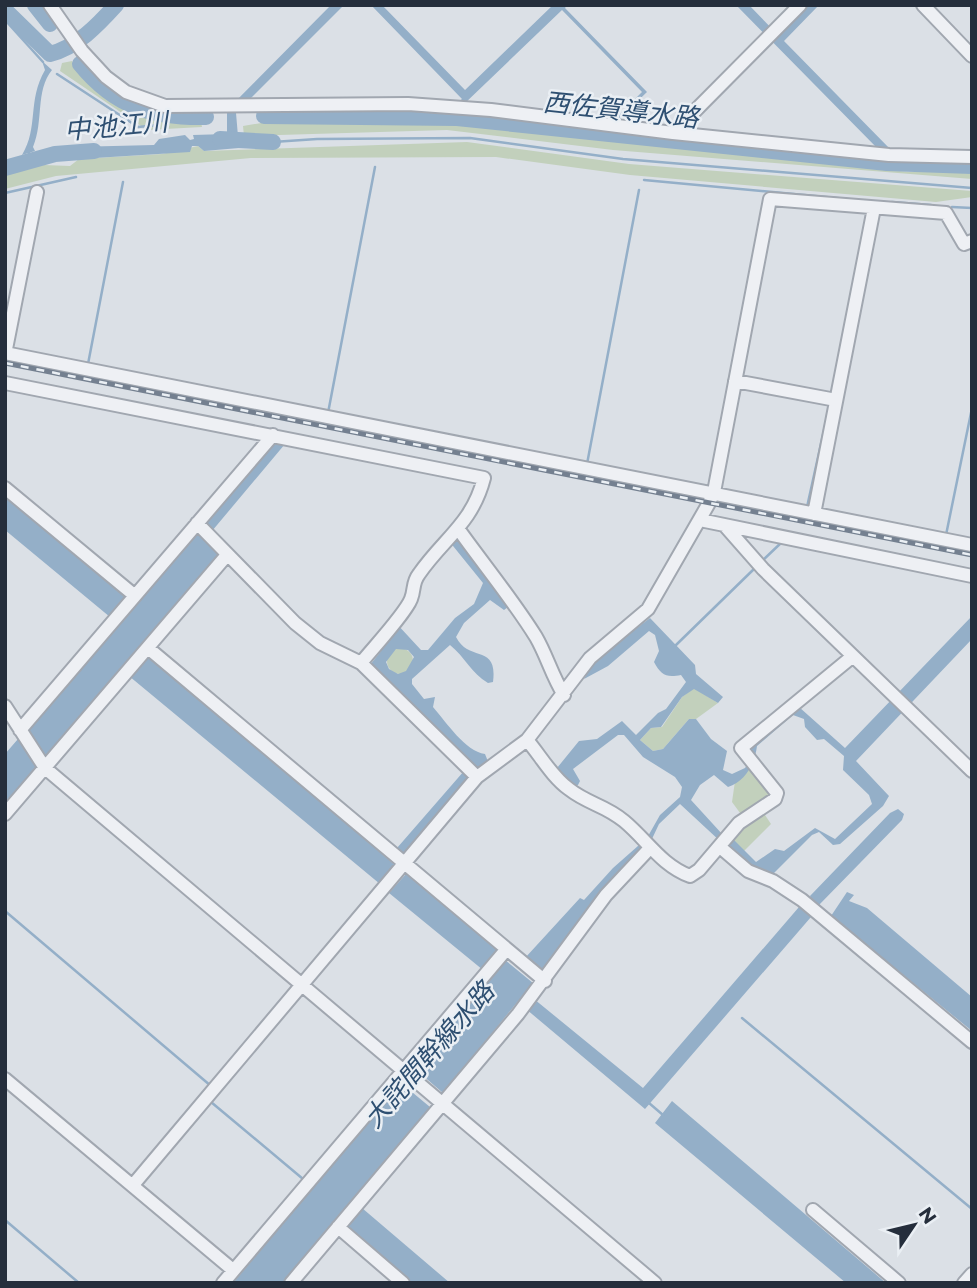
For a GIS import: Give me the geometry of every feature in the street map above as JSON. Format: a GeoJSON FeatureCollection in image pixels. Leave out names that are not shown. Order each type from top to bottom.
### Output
{"type":"FeatureCollection","features":[{"type":"Feature","properties":{"kind":"street"},"geometry":{"type":"LineString","coordinates":[[50,5],[82,51],[113,83],[146,101],[165,106],[408,104],[491,110],[673,133],[889,155],[972,156]]}},
{"type":"Feature","properties":{"kind":"street"},"geometry":{"type":"LineString","coordinates":[[673,133],[800,5]]}},
{"type":"Feature","properties":{"kind":"street"},"geometry":{"type":"LineString","coordinates":[[923,5],[972,56]]}},
{"type":"Feature","properties":{"kind":"street"},"geometry":{"type":"LineString","coordinates":[[37,192],[5,354],[972,545]]}},
{"type":"Feature","properties":{"kind":"street"},"geometry":{"type":"LineString","coordinates":[[133,1185],[477,776],[527,740],[590,658],[648,609],[714,492],[770,199],[946,213],[964,244],[972,241]]}},
{"type":"Feature","properties":{"kind":"street"},"geometry":{"type":"LineString","coordinates":[[814,514],[874,208]]}},
{"type":"Feature","properties":{"kind":"street"},"geometry":{"type":"LineString","coordinates":[[735,381],[836,400]]}},
{"type":"Feature","properties":{"kind":"street"},"geometry":{"type":"LineString","coordinates":[[5,383],[484,478],[478,499],[453,535],[412,583],[411,599],[361,663]]}},
{"type":"Feature","properties":{"kind":"street"},"geometry":{"type":"LineString","coordinates":[[20,730],[134,595],[202,529],[273,435]]}},
{"type":"Feature","properties":{"kind":"street"},"geometry":{"type":"LineString","coordinates":[[5,488],[134,595]]}},
{"type":"Feature","properties":{"kind":"street"},"geometry":{"type":"LineString","coordinates":[[699,520],[972,576]]}},
{"type":"Feature","properties":{"kind":"street"},"geometry":{"type":"LineString","coordinates":[[726,527],[762,569],[972,771]]}},
{"type":"Feature","properties":{"kind":"street"},"geometry":{"type":"LineString","coordinates":[[202,529],[320,643],[361,663],[477,776]]}},
{"type":"Feature","properties":{"kind":"street"},"geometry":{"type":"LineString","coordinates":[[453,535],[535,635],[547,658],[552,676],[564,695]]}},
{"type":"Feature","properties":{"kind":"street"},"geometry":{"type":"LineString","coordinates":[[5,814],[227,555]]}},
{"type":"Feature","properties":{"kind":"street"},"geometry":{"type":"LineString","coordinates":[[148,648],[545,981]]}},
{"type":"Feature","properties":{"kind":"street"},"geometry":{"type":"LineString","coordinates":[[527,740],[566,788],[588,801],[606,806],[677,871],[690,876],[720,847],[739,823],[775,799],[777,793],[741,748],[853,656]]}},
{"type":"Feature","properties":{"kind":"street"},"geometry":{"type":"LineString","coordinates":[[5,706],[45,768],[400,1071],[654,1283]]}},
{"type":"Feature","properties":{"kind":"street"},"geometry":{"type":"LineString","coordinates":[[720,847],[748,871],[773,881],[811,907],[972,1042]]}},
{"type":"Feature","properties":{"kind":"street"},"geometry":{"type":"LineString","coordinates":[[291,1283],[545,981],[606,895],[650,848]]}},
{"type":"Feature","properties":{"kind":"street"},"geometry":{"type":"LineString","coordinates":[[223,1283],[400,1071],[407,1067],[506,950]]}},
{"type":"Feature","properties":{"kind":"street"},"geometry":{"type":"LineString","coordinates":[[5,1079],[233,1270]]}},
{"type":"Feature","properties":{"kind":"street"},"geometry":{"type":"LineString","coordinates":[[813,1210],[899,1283]]}},
{"type":"Feature","properties":{"kind":"street"},"geometry":{"type":"LineString","coordinates":[[345,1219],[404,1283]]}},
{"type":"Feature","properties":{"kind":"street"},"geometry":{"type":"LineString","coordinates":[[964,1283],[972,1274]]}},
{"type":"Feature","properties":{"kind":"green space"},"geometry":{"type":"Polygon","coordinates":[[[72,61],[98,92],[112,102],[144,116],[201,122],[202,127],[147,130],[60,71],[62,63],[72,61]]]}},
{"type":"Feature","properties":{"kind":"green space"},"geometry":{"type":"Polygon","coordinates":[[[273,121],[436,121],[909,172],[972,172],[972,179],[613,150],[447,130],[244,136],[243,126],[273,121]]]}},
{"type":"Feature","properties":{"kind":"green space"},"geometry":{"type":"Polygon","coordinates":[[[467,142],[629,164],[972,191],[972,197],[936,202],[630,175],[496,157],[251,158],[56,176],[5,189],[5,173],[44,165],[70,166],[79,159],[162,154],[198,146],[204,151],[467,142]]]}},
{"type":"Feature","properties":{"kind":"green space"},"geometry":{"type":"Polygon","coordinates":[[[400,648],[409,652],[413,661],[409,670],[400,674],[391,670],[387,661],[391,652],[400,648]]]}},
{"type":"Feature","properties":{"kind":"green space"},"geometry":{"type":"Polygon","coordinates":[[[694,688],[718,703],[696,719],[689,719],[663,749],[653,751],[640,740],[651,728],[662,727],[682,697],[694,688]]]}},
{"type":"Feature","properties":{"kind":"green space"},"geometry":{"type":"Polygon","coordinates":[[[756,760],[783,795],[763,812],[771,824],[740,855],[721,836],[743,817],[732,802],[735,781],[756,760]]]}},
{"type":"Feature","properties":{"kind":"water"},"geometry":{"type":"Polygon","coordinates":[[[331,5],[344,5],[236,113],[239,148],[204,151],[198,146],[192,146],[190,152],[79,159],[78,154],[73,154],[73,147],[154,145],[159,139],[185,135],[190,140],[194,139],[193,135],[227,134],[227,110],[331,5]]]}},
{"type":"Feature","properties":{"kind":"water"},"geometry":{"type":"Polygon","coordinates":[[[371,5],[382,5],[465,90],[553,5],[567,5],[565,8],[647,92],[616,122],[613,121],[642,92],[562,10],[463,105],[456,104],[462,99],[371,5]]]}},
{"type":"Feature","properties":{"kind":"water"},"geometry":{"type":"Polygon","coordinates":[[[736,5],[749,5],[778,35],[808,5],[819,5],[784,41],[892,151],[878,149],[736,5]]]}},
{"type":"Feature","properties":{"kind":"water"},"geometry":{"type":"Polygon","coordinates":[[[42,61],[52,70],[43,87],[33,147],[35,151],[22,155],[30,134],[36,92],[45,70],[42,61]]]}},
{"type":"Feature","properties":{"kind":"water"},"geometry":{"type":"Polygon","coordinates":[[[277,441],[285,444],[212,531],[205,522],[277,441]]]}},
{"type":"Feature","properties":{"kind":"water"},"geometry":{"type":"Polygon","coordinates":[[[5,496],[126,598],[110,617],[5,530],[5,496]]]}},
{"type":"Feature","properties":{"kind":"water"},"geometry":{"type":"Polygon","coordinates":[[[197,532],[221,556],[44,759],[26,730],[197,532]]]}},
{"type":"Feature","properties":{"kind":"water"},"geometry":{"type":"Polygon","coordinates":[[[454,538],[461,539],[508,607],[504,610],[490,600],[464,623],[456,637],[468,650],[487,657],[493,670],[493,682],[488,683],[482,679],[450,645],[412,679],[412,684],[424,699],[435,697],[433,707],[463,742],[485,754],[489,764],[480,769],[474,768],[370,665],[381,651],[380,642],[396,623],[421,650],[428,650],[455,618],[474,604],[483,583],[449,541],[454,538]],[[396,649],[386,662],[389,669],[398,674],[406,671],[414,657],[408,650],[396,649]]]}},
{"type":"Feature","properties":{"kind":"water"},"geometry":{"type":"Polygon","coordinates":[[[972,616],[972,639],[856,761],[889,796],[883,806],[840,844],[833,845],[819,832],[812,835],[770,877],[748,867],[680,804],[659,824],[651,841],[593,904],[542,973],[525,958],[580,898],[584,900],[613,868],[647,838],[660,815],[680,797],[682,787],[675,777],[643,757],[624,735],[618,735],[573,769],[580,781],[578,785],[572,787],[557,768],[579,741],[597,739],[622,721],[636,735],[658,713],[666,709],[686,682],[681,675],[668,676],[659,670],[654,662],[659,651],[655,635],[649,631],[608,666],[584,679],[595,660],[650,618],[695,665],[696,674],[723,697],[718,703],[694,689],[682,697],[661,727],[651,728],[640,740],[653,751],[663,749],[689,719],[696,719],[711,739],[727,751],[723,770],[732,774],[745,768],[752,758],[749,746],[799,707],[845,748],[972,616]],[[793,715],[757,746],[752,765],[740,780],[728,787],[714,775],[700,785],[691,800],[723,835],[732,838],[756,862],[775,849],[784,851],[815,828],[835,839],[872,804],[869,795],[843,770],[844,756],[824,739],[817,740],[805,727],[804,719],[793,715]]]}},
{"type":"Feature","properties":{"kind":"water"},"geometry":{"type":"Polygon","coordinates":[[[149,654],[396,866],[380,884],[129,676],[149,654]]]}},
{"type":"Feature","properties":{"kind":"water"},"geometry":{"type":"Polygon","coordinates":[[[18,739],[37,767],[5,803],[5,754],[18,739]]]}},
{"type":"Feature","properties":{"kind":"water"},"geometry":{"type":"Polygon","coordinates":[[[464,771],[471,779],[406,856],[397,848],[464,771]]]}},
{"type":"Feature","properties":{"kind":"water"},"geometry":{"type":"Polygon","coordinates":[[[898,809],[904,814],[902,820],[819,905],[812,902],[810,896],[890,813],[898,809]]]}},
{"type":"Feature","properties":{"kind":"water"},"geometry":{"type":"Polygon","coordinates":[[[406,874],[499,951],[483,970],[389,893],[406,874]]]}},
{"type":"Feature","properties":{"kind":"water"},"geometry":{"type":"Polygon","coordinates":[[[847,892],[854,895],[849,901],[867,908],[972,997],[972,1031],[831,916],[847,892]]]}},
{"type":"Feature","properties":{"kind":"water"},"geometry":{"type":"Polygon","coordinates":[[[799,907],[811,917],[645,1109],[526,1009],[534,999],[643,1088],[799,907]]]}},
{"type":"Feature","properties":{"kind":"water","name":"大詫間幹線水路"},"geometry":{"type":"Polygon","coordinates":[[[505,960],[533,983],[443,1093],[414,1068],[505,960]]]}},
{"type":"Feature","properties":{"kind":"water"},"geometry":{"type":"Polygon","coordinates":[[[401,1083],[430,1107],[283,1283],[233,1283],[401,1083]]]}},
{"type":"Feature","properties":{"kind":"water"},"geometry":{"type":"Polygon","coordinates":[[[672,1101],[886,1283],[846,1283],[655,1123],[672,1101]]]}},
{"type":"Feature","properties":{"kind":"water"},"geometry":{"type":"Polygon","coordinates":[[[362,1208],[450,1283],[412,1283],[346,1226],[362,1208]]]}},
{"type":"Feature","properties":{"kind":"waterway","name":"西佐賀導水路"},"geometry":{"type":"LineString","coordinates":[[35,5],[50,24]]}},
{"type":"Feature","properties":{"kind":"waterway"},"geometry":{"type":"LineString","coordinates":[[5,10],[50,54],[78,41],[116,5]]}},
{"type":"Feature","properties":{"kind":"waterway"},"geometry":{"type":"LineString","coordinates":[[5,20],[43,62]]}},
{"type":"Feature","properties":{"kind":"waterway","name":"西佐賀導水路"},"geometry":{"type":"LineString","coordinates":[[80,64],[107,91],[136,107],[168,115],[206,117]]}},
{"type":"Feature","properties":{"kind":"waterway"},"geometry":{"type":"LineString","coordinates":[[57,74],[138,127],[158,125]]}},
{"type":"Feature","properties":{"kind":"waterway","name":"西佐賀導水路"},"geometry":{"type":"LineString","coordinates":[[264,116],[457,118],[887,163],[972,166]]}},
{"type":"Feature","properties":{"kind":"waterway"},"geometry":{"type":"LineString","coordinates":[[273,142],[317,139],[470,138],[623,159],[972,188]]}},
{"type":"Feature","properties":{"kind":"waterway","name":"中池江川"},"geometry":{"type":"LineString","coordinates":[[220,139],[273,142]]}},
{"type":"Feature","properties":{"kind":"waterway","name":"中池江川"},"geometry":{"type":"LineString","coordinates":[[29,151],[29,159]]}},
{"type":"Feature","properties":{"kind":"waterway","name":"中池江川"},"geometry":{"type":"LineString","coordinates":[[5,168],[55,154],[94,151]]}},
{"type":"Feature","properties":{"kind":"waterway"},"geometry":{"type":"LineString","coordinates":[[328,413],[375,167]]}},
{"type":"Feature","properties":{"kind":"waterway"},"geometry":{"type":"LineString","coordinates":[[5,193],[76,177]]}},
{"type":"Feature","properties":{"kind":"waterway"},"geometry":{"type":"LineString","coordinates":[[644,180],[879,202]]}},
{"type":"Feature","properties":{"kind":"waterway"},"geometry":{"type":"LineString","coordinates":[[88,364],[123,182]]}},
{"type":"Feature","properties":{"kind":"waterway"},"geometry":{"type":"LineString","coordinates":[[587,464],[639,190]]}},
{"type":"Feature","properties":{"kind":"waterway"},"geometry":{"type":"LineString","coordinates":[[892,202],[931,205]]}},
{"type":"Feature","properties":{"kind":"waterway"},"geometry":{"type":"LineString","coordinates":[[952,207],[972,208]]}},
{"type":"Feature","properties":{"kind":"waterway"},"geometry":{"type":"LineString","coordinates":[[946,535],[972,408]]}},
{"type":"Feature","properties":{"kind":"waterway"},"geometry":{"type":"LineString","coordinates":[[807,507],[828,412]]}},
{"type":"Feature","properties":{"kind":"waterway"},"geometry":{"type":"LineString","coordinates":[[762,561],[782,542]]}},
{"type":"Feature","properties":{"kind":"waterway"},"geometry":{"type":"LineString","coordinates":[[676,645],[755,568]]}},
{"type":"Feature","properties":{"kind":"waterway"},"geometry":{"type":"LineString","coordinates":[[5,911],[211,1086]]}},
{"type":"Feature","properties":{"kind":"waterway"},"geometry":{"type":"LineString","coordinates":[[742,1018],[972,1209]]}},
{"type":"Feature","properties":{"kind":"waterway"},"geometry":{"type":"LineString","coordinates":[[211,1102],[303,1179]]}},
{"type":"Feature","properties":{"kind":"waterway"},"geometry":{"type":"LineString","coordinates":[[649,1103],[663,1115]]}},
{"type":"Feature","properties":{"kind":"waterway"},"geometry":{"type":"LineString","coordinates":[[5,1220],[79,1283]]}},
{"type":"Feature","properties":{"kind":"railway"},"geometry":{"type":"LineString","coordinates":[[5,363],[972,555]]}}]}
